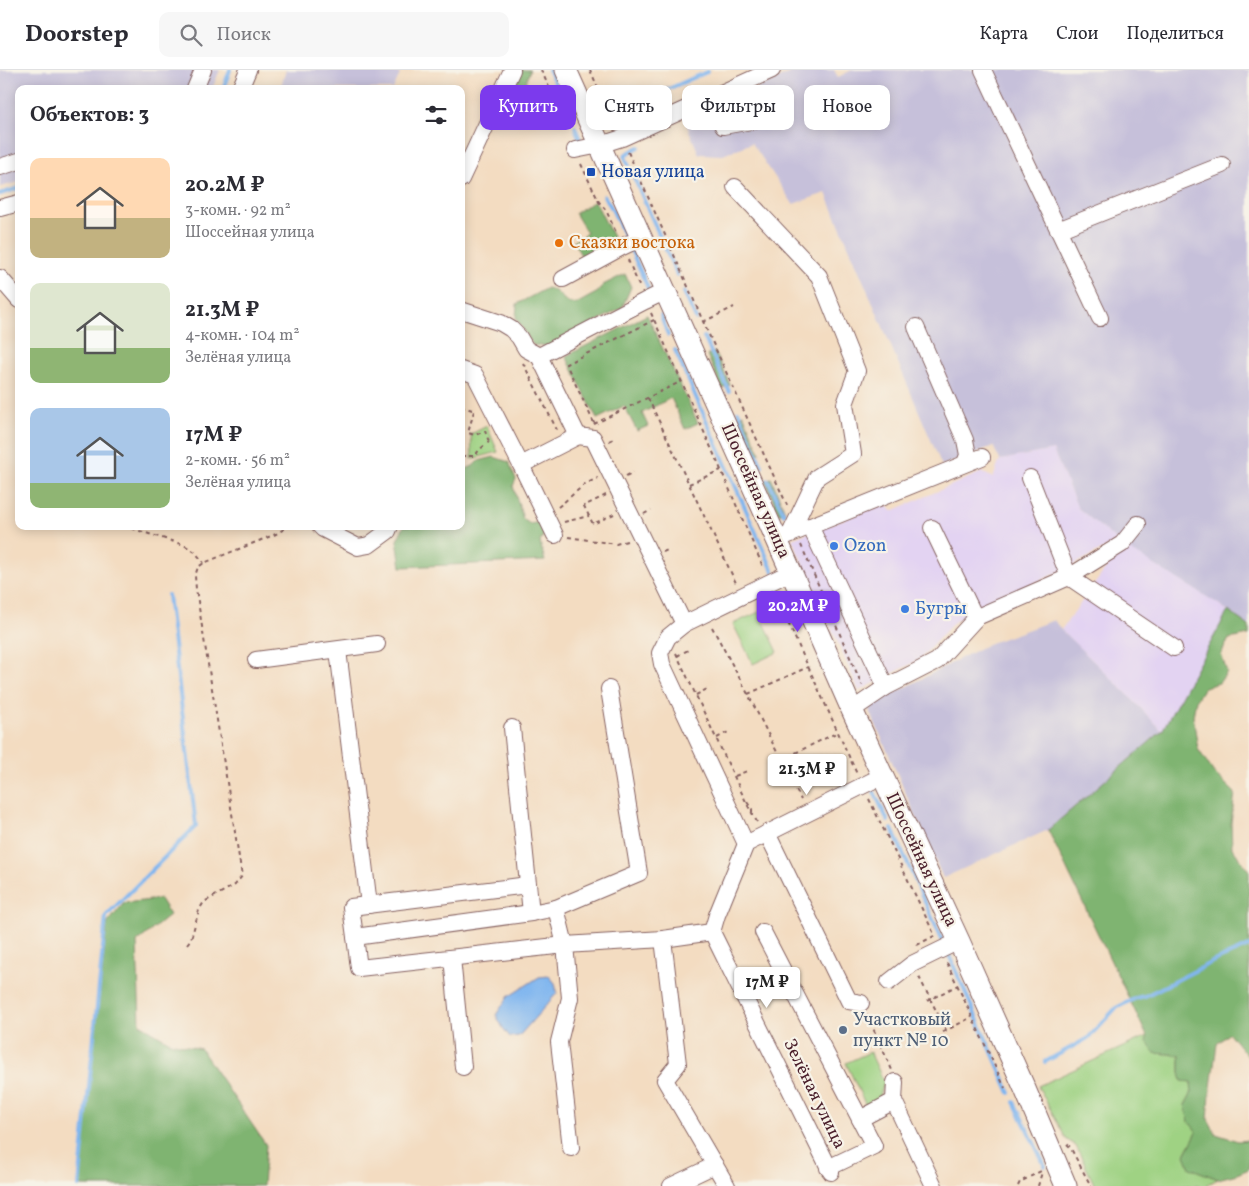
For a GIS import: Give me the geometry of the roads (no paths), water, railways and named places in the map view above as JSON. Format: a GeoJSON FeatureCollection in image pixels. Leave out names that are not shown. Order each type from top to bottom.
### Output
{"type":"FeatureCollection","features":[{"type":"Feature","properties":{"kind":"main road","name":"Шоссейная улица"},"geometry":{"type":"LineString","coordinates":[[566,70],[713,398],[794,531],[791,572],[860,704],[882,776],[950,946],[1025,1089],[1061,1184]]}},
{"type":"Feature","properties":{"kind":"street"},"geometry":{"type":"LineString","coordinates":[[197,85],[203,70]]}},
{"type":"Feature","properties":{"kind":"street"},"geometry":{"type":"LineString","coordinates":[[242,85],[248,70]]}},
{"type":"Feature","properties":{"kind":"street"},"geometry":{"type":"LineString","coordinates":[[465,170],[512,70]]}},
{"type":"Feature","properties":{"kind":"street"},"geometry":{"type":"LineString","coordinates":[[739,85],[772,70]]}},
{"type":"Feature","properties":{"kind":"street"},"geometry":{"type":"LineString","coordinates":[[983,70],[1100,318]]}},
{"type":"Feature","properties":{"kind":"street"},"geometry":{"type":"LineString","coordinates":[[575,150],[622,138],[682,111]]}},
{"type":"Feature","properties":{"kind":"street"},"geometry":{"type":"LineString","coordinates":[[0,167],[15,162]]}},
{"type":"Feature","properties":{"kind":"street"},"geometry":{"type":"LineString","coordinates":[[1058,230],[1222,165]]}},
{"type":"Feature","properties":{"kind":"street"},"geometry":{"type":"LineString","coordinates":[[735,187],[819,276],[857,371],[845,404],[853,454],[817,477],[794,531]]}},
{"type":"Feature","properties":{"kind":"street"},"geometry":{"type":"LineString","coordinates":[[0,208],[15,204]]}},
{"type":"Feature","properties":{"kind":"street"},"geometry":{"type":"LineString","coordinates":[[563,279],[642,238]]}},
{"type":"Feature","properties":{"kind":"street"},"geometry":{"type":"LineString","coordinates":[[0,278],[15,295]]}},
{"type":"Feature","properties":{"kind":"street"},"geometry":{"type":"LineString","coordinates":[[539,356],[666,291]]}},
{"type":"Feature","properties":{"kind":"street"},"geometry":{"type":"LineString","coordinates":[[465,311],[501,323],[511,329],[519,337],[526,349],[539,356],[578,436]]}},
{"type":"Feature","properties":{"kind":"street"},"geometry":{"type":"LineString","coordinates":[[916,327],[965,440],[968,455],[965,464]]}},
{"type":"Feature","properties":{"kind":"street"},"geometry":{"type":"LineString","coordinates":[[465,371],[475,375],[550,525]]}},
{"type":"Feature","properties":{"kind":"street"},"geometry":{"type":"LineString","coordinates":[[521,466],[578,436],[593,438],[684,624]]}},
{"type":"Feature","properties":{"kind":"street"},"geometry":{"type":"LineString","coordinates":[[794,531],[982,457]]}},
{"type":"Feature","properties":{"kind":"street"},"geometry":{"type":"LineString","coordinates":[[1030,478],[1069,577],[1174,648]]}},
{"type":"Feature","properties":{"kind":"street"},"geometry":{"type":"LineString","coordinates":[[860,704],[886,687],[937,661],[978,617],[1069,577],[1122,544],[1138,524]]}},
{"type":"Feature","properties":{"kind":"street"},"geometry":{"type":"LineString","coordinates":[[932,528],[972,611],[978,617]]}},
{"type":"Feature","properties":{"kind":"street"},"geometry":{"type":"LineString","coordinates":[[325,530],[358,547],[370,545],[388,530]]}},
{"type":"Feature","properties":{"kind":"street"},"geometry":{"type":"LineString","coordinates":[[794,531],[886,687]]}},
{"type":"Feature","properties":{"kind":"street"},"geometry":{"type":"LineString","coordinates":[[746,844],[662,664],[660,653],[668,638],[684,624],[791,572]]}},
{"type":"Feature","properties":{"kind":"street"},"geometry":{"type":"LineString","coordinates":[[256,660],[377,644]]}},
{"type":"Feature","properties":{"kind":"street"},"geometry":{"type":"LineString","coordinates":[[338,650],[369,905]]}},
{"type":"Feature","properties":{"kind":"street"},"geometry":{"type":"LineString","coordinates":[[355,937],[556,908],[639,873],[609,689]]}},
{"type":"Feature","properties":{"kind":"street"},"geometry":{"type":"LineString","coordinates":[[512,728],[531,913]]}},
{"type":"Feature","properties":{"kind":"street"},"geometry":{"type":"LineString","coordinates":[[528,886],[351,907],[360,968],[565,945],[663,939],[712,932],[746,844],[882,776]]}},
{"type":"Feature","properties":{"kind":"street"},"geometry":{"type":"LineString","coordinates":[[765,834],[849,1001],[861,1003]]}},
{"type":"Feature","properties":{"kind":"street"},"geometry":{"type":"LineString","coordinates":[[556,908],[565,945],[570,998],[560,1042],[571,1148]]}},
{"type":"Feature","properties":{"kind":"street","name":"Зелёная улица"},"geometry":{"type":"LineString","coordinates":[[712,932],[829,1170],[874,1146],[860,1119]]}},
{"type":"Feature","properties":{"kind":"street"},"geometry":{"type":"LineString","coordinates":[[763,932],[860,1119],[894,1102]]}},
{"type":"Feature","properties":{"kind":"street"},"geometry":{"type":"LineString","coordinates":[[663,939],[678,1064],[665,1080],[727,1186]]}},
{"type":"Feature","properties":{"kind":"street"},"geometry":{"type":"LineString","coordinates":[[889,982],[912,964],[950,946]]}},
{"type":"Feature","properties":{"kind":"street"},"geometry":{"type":"LineString","coordinates":[[452,958],[463,1068]]}},
{"type":"Feature","properties":{"kind":"street"},"geometry":{"type":"LineString","coordinates":[[895,1082],[894,1102],[934,1186]]}},
{"type":"Feature","properties":{"kind":"street"},"geometry":{"type":"LineString","coordinates":[[671,1186],[715,1165]]}},
{"type":"Feature","properties":{"kind":"water"},"geometry":{"type":"Polygon","coordinates":[[[549,976],[555,983],[557,993],[519,1036],[510,1037],[496,1015],[508,997],[539,977],[549,976]]]}},
{"type":"Feature","properties":{"kind":"waterway"},"geometry":{"type":"LineString","coordinates":[[224,85],[230,70]]}},
{"type":"Feature","properties":{"kind":"waterway"},"geometry":{"type":"LineString","coordinates":[[549,70],[556,85]]}},
{"type":"Feature","properties":{"kind":"waterway"},"geometry":{"type":"LineString","coordinates":[[672,87],[707,72]]}},
{"type":"Feature","properties":{"kind":"waterway"},"geometry":{"type":"LineString","coordinates":[[576,130],[580,140]]}},
{"type":"Feature","properties":{"kind":"waterway"},"geometry":{"type":"LineString","coordinates":[[639,147],[626,154],[625,157],[677,275]]}},
{"type":"Feature","properties":{"kind":"waterway"},"geometry":{"type":"LineString","coordinates":[[0,194],[15,189]]}},
{"type":"Feature","properties":{"kind":"waterway"},"geometry":{"type":"LineString","coordinates":[[604,196],[625,237]]}},
{"type":"Feature","properties":{"kind":"waterway"},"geometry":{"type":"LineString","coordinates":[[631,250],[648,288]]}},
{"type":"Feature","properties":{"kind":"waterway"},"geometry":{"type":"LineString","coordinates":[[684,292],[696,319]]}},
{"type":"Feature","properties":{"kind":"waterway"},"geometry":{"type":"LineString","coordinates":[[661,316],[668,335]]}},
{"type":"Feature","properties":{"kind":"waterway"},"geometry":{"type":"LineString","coordinates":[[704,337],[729,391]]}},
{"type":"Feature","properties":{"kind":"waterway"},"geometry":{"type":"LineString","coordinates":[[675,350],[773,571]]}},
{"type":"Feature","properties":{"kind":"waterway"},"geometry":{"type":"LineString","coordinates":[[738,411],[762,466]]}},
{"type":"Feature","properties":{"kind":"waterway"},"geometry":{"type":"LineString","coordinates":[[768,480],[784,514]]}},
{"type":"Feature","properties":{"kind":"waterway"},"geometry":{"type":"LineString","coordinates":[[79,1186],[106,916],[196,826],[168,595]]}},
{"type":"Feature","properties":{"kind":"waterway"},"geometry":{"type":"LineString","coordinates":[[874,792],[888,821]]}},
{"type":"Feature","properties":{"kind":"waterway"},"geometry":{"type":"LineString","coordinates":[[892,829],[943,942]]}},
{"type":"Feature","properties":{"kind":"waterway"},"geometry":{"type":"LineString","coordinates":[[1045,1062],[1088,1038],[1116,1008],[1249,946]]}},
{"type":"Feature","properties":{"kind":"waterway"},"geometry":{"type":"LineString","coordinates":[[947,951],[1010,1093]]}},
{"type":"Feature","properties":{"kind":"waterway"},"geometry":{"type":"LineString","coordinates":[[1014,1102],[1045,1166]]}},
{"type":"Feature","properties":{"kind":"place","name":"Новая улица"},"geometry":{"type":"Point","coordinates":[591,172]}},
{"type":"Feature","properties":{"kind":"place","name":"Сказки востока"},"geometry":{"type":"Point","coordinates":[559,243]}},
{"type":"Feature","properties":{"kind":"place","name":"Ozon"},"geometry":{"type":"Point","coordinates":[834,546]}},
{"type":"Feature","properties":{"kind":"place","name":"Бугры"},"geometry":{"type":"Point","coordinates":[905,609]}},
{"type":"Feature","properties":{"kind":"place","name":"Участковый пункт № 10"},"geometry":{"type":"Point","coordinates":[843,1030]}}]}
